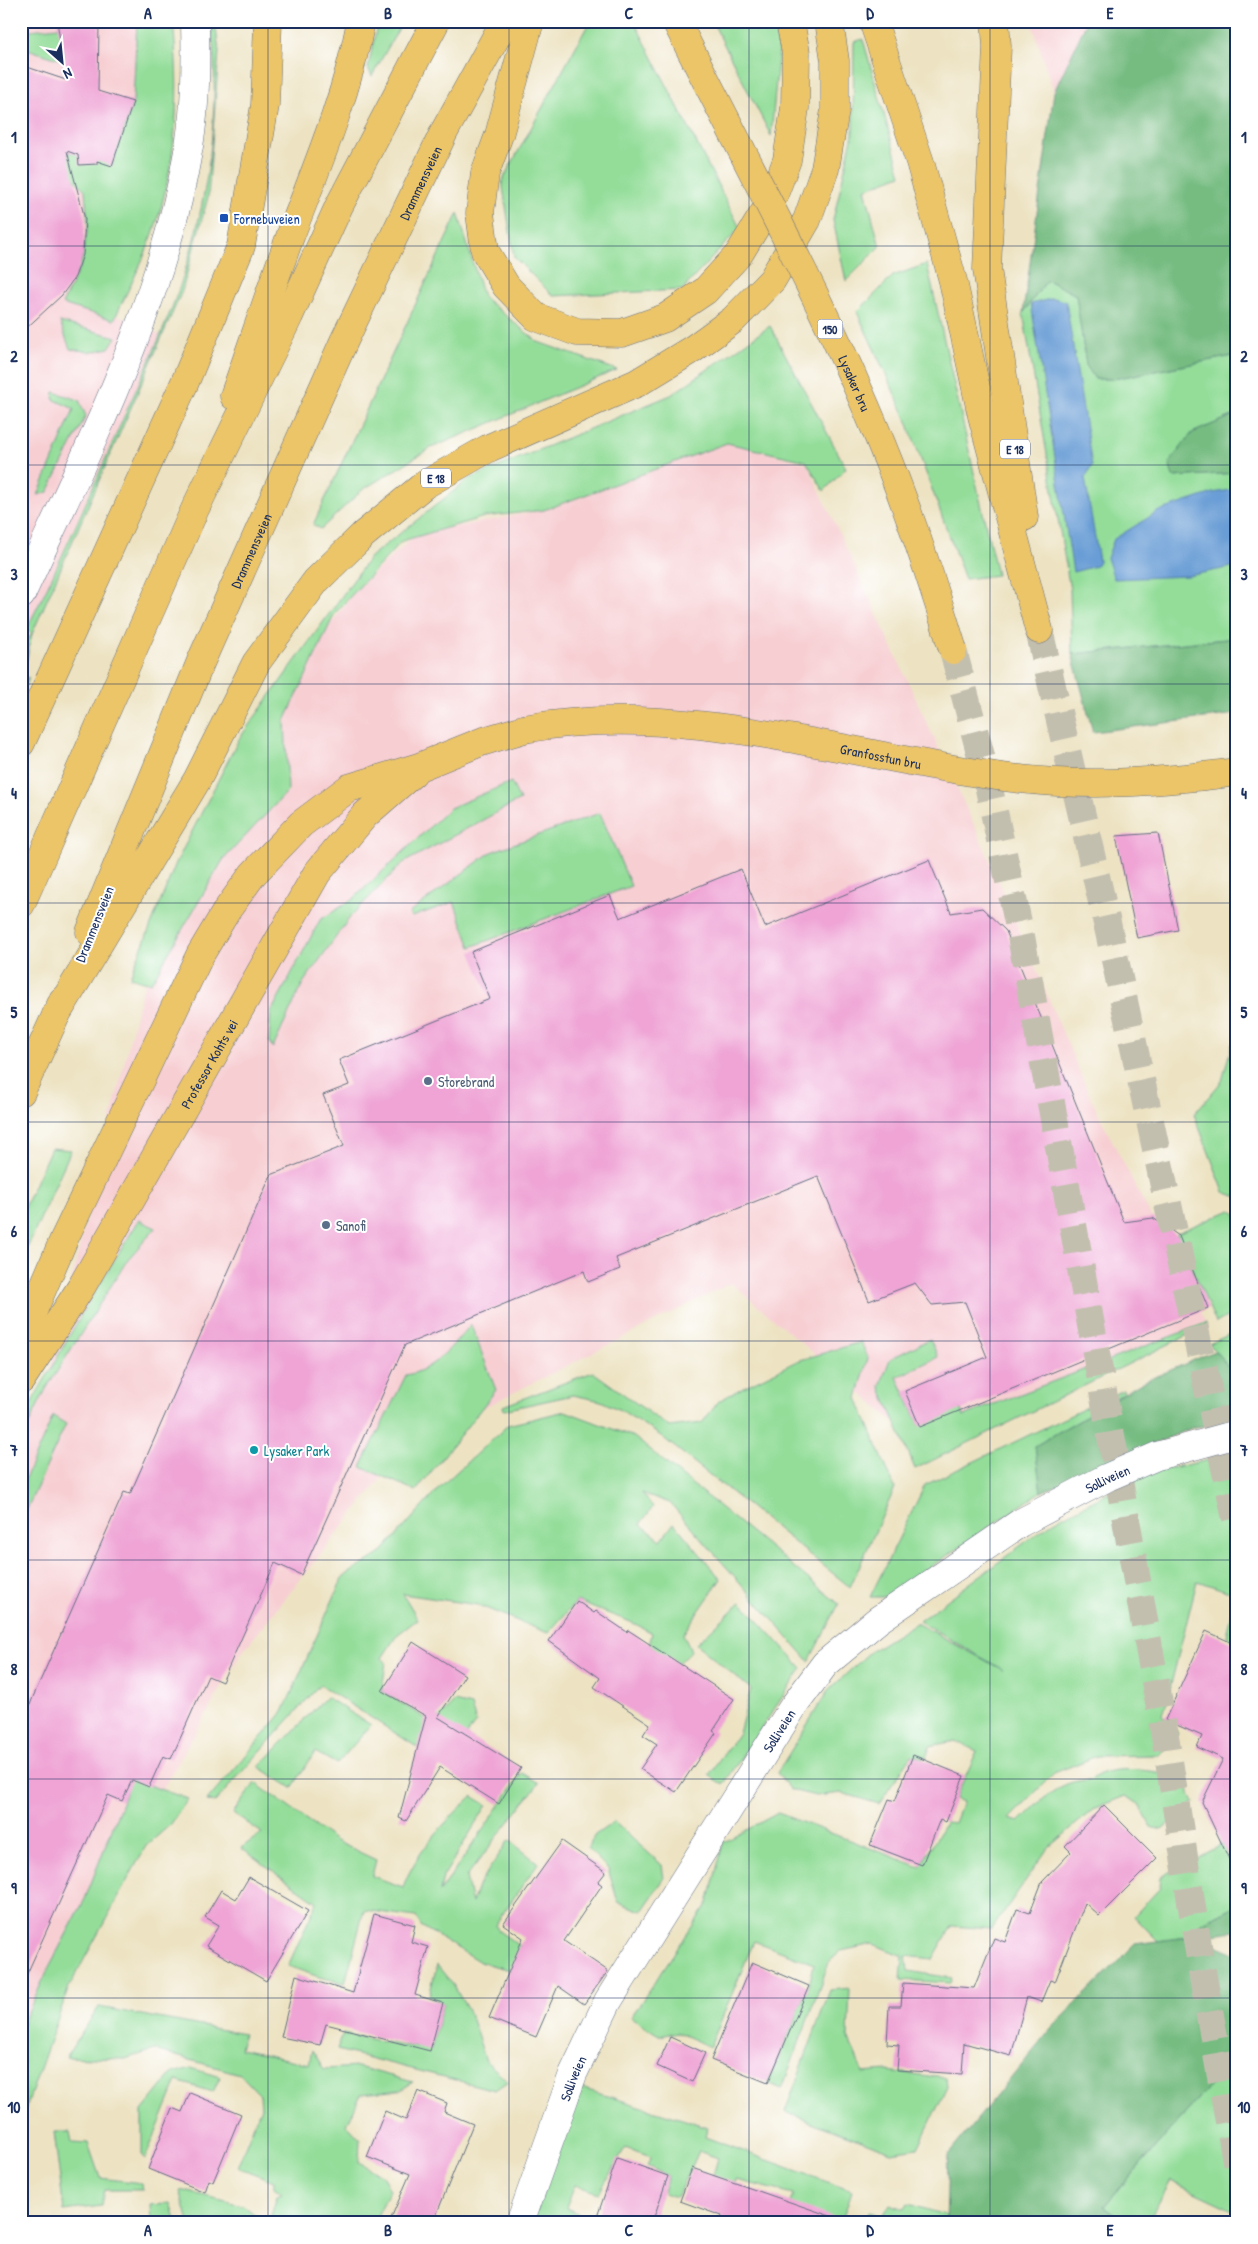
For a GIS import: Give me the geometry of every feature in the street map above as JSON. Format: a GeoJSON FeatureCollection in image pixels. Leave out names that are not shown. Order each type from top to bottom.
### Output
{"type":"FeatureCollection","features":[{"type":"Feature","properties":{"kind":"main road"},"geometry":{"type":"LineString","coordinates":[[21,743],[185,382],[241,246],[265,104],[268,21]]}},
{"type":"Feature","properties":{"kind":"main road"},"geometry":{"type":"LineString","coordinates":[[195,509],[279,266],[334,120],[355,53],[361,21]]}},
{"type":"Feature","properties":{"kind":"main road"},"geometry":{"type":"LineString","coordinates":[[21,904],[195,509],[289,316],[339,206],[436,21]]}},
{"type":"Feature","properties":{"kind":"main road","name":"Drammensveien"},"geometry":{"type":"LineString","coordinates":[[21,1092],[56,1015],[201,661],[336,359],[444,132],[505,21]]}},
{"type":"Feature","properties":{"kind":"main road"},"geometry":{"type":"LineString","coordinates":[[530,21],[498,135],[485,173],[480,213],[485,251],[506,286],[536,317],[577,332],[622,333],[665,318],[705,291],[739,254],[772,200],[787,160],[795,108],[796,53],[790,21]]}},
{"type":"Feature","properties":{"kind":"main road","name":"Lysaker bru"},"geometry":{"type":"LineString","coordinates":[[676,21],[837,343],[881,442],[913,524],[953,650]]}},
{"type":"Feature","properties":{"kind":"main road","name":"E 18"},"geometry":{"type":"LineString","coordinates":[[56,1015],[197,780],[256,663],[316,582],[363,535],[424,485],[489,448],[637,383],[693,349],[733,320],[772,280],[807,220],[825,169],[835,110],[835,61],[829,21]]}},
{"type":"Feature","properties":{"kind":"main road","name":"E 18"},"geometry":{"type":"LineString","coordinates":[[877,30],[920,162],[953,281],[982,416],[1039,630],[1010,413],[987,269],[996,33]]}},
{"type":"Feature","properties":{"kind":"main road","name":"Granfosstun bru"},"geometry":{"type":"LineString","coordinates":[[524,729],[556,723],[607,722],[703,727],[775,737],[995,776],[1092,784],[1139,783],[1237,772]]}},
{"type":"Feature","properties":{"kind":"main road","name":"Professor Kohts vei"},"geometry":{"type":"LineString","coordinates":[[21,1339],[64,1238],[200,955],[227,910],[253,874],[301,824],[349,788],[419,767],[481,742],[524,729]]}},
{"type":"Feature","properties":{"kind":"main road","name":"Professor Kohts vei"},"geometry":{"type":"LineString","coordinates":[[21,1380],[82,1286],[318,873],[365,815],[419,767]]}},
{"type":"Feature","properties":{"kind":"street"},"geometry":{"type":"LineString","coordinates":[[21,595],[118,384],[148,306],[168,239],[189,145],[196,68],[195,21]]}},
{"type":"Feature","properties":{"kind":"street","name":"Solliveien"},"geometry":{"type":"LineString","coordinates":[[520,2223],[573,2074],[608,2001],[793,1707],[825,1664],[878,1620],[1020,1523],[1108,1477],[1157,1456],[1237,1434]]}},
{"type":"Feature","properties":{"kind":"shaded area"},"geometry":{"type":"Polygon","coordinates":[[[21,21],[143,21],[160,128],[96,305],[160,335],[21,645],[21,21]]]}},
{"type":"Feature","properties":{"kind":"shaded area"},"geometry":{"type":"Polygon","coordinates":[[[1031,21],[1086,21],[1054,92],[1031,21]]]}},
{"type":"Feature","properties":{"kind":"shaded area"},"geometry":{"type":"Polygon","coordinates":[[[727,443],[807,463],[986,851],[1091,1099],[1205,1322],[917,1441],[731,1283],[406,1447],[241,1654],[21,2033],[21,1435],[51,1365],[141,994],[221,776],[357,588],[417,534],[549,509],[727,443]]]}},
{"type":"Feature","properties":{"kind":"green space"},"geometry":{"type":"Polygon","coordinates":[[[137,21],[173,21],[177,96],[176,121],[170,169],[154,231],[144,257],[114,320],[62,304],[81,265],[88,226],[85,190],[64,169],[69,152],[112,165],[133,102],[137,21]]]}},
{"type":"Feature","properties":{"kind":"green space"},"geometry":{"type":"Polygon","coordinates":[[[211,21],[215,21],[219,51],[208,197],[182,291],[32,634],[26,630],[74,530],[158,342],[179,289],[189,257],[205,191],[210,157],[214,89],[211,21]]]}},
{"type":"Feature","properties":{"kind":"green space"},"geometry":{"type":"Polygon","coordinates":[[[378,21],[403,21],[372,76],[368,68],[378,21]]]}},
{"type":"Feature","properties":{"kind":"green space"},"geometry":{"type":"Polygon","coordinates":[[[590,21],[634,21],[740,228],[682,290],[553,296],[514,257],[502,181],[590,21]]]}},
{"type":"Feature","properties":{"kind":"green space"},"geometry":{"type":"Polygon","coordinates":[[[712,21],[772,21],[779,49],[771,136],[712,21]]]}},
{"type":"Feature","properties":{"kind":"green space"},"geometry":{"type":"Polygon","coordinates":[[[1087,21],[1237,21],[1237,353],[1233,356],[1113,379],[1095,379],[1086,365],[1076,295],[1047,280],[1023,313],[1054,92],[1087,21]]]}},
{"type":"Feature","properties":{"kind":"green space"},"geometry":{"type":"Polygon","coordinates":[[[58,27],[78,28],[77,65],[21,47],[21,31],[58,27]]]}},
{"type":"Feature","properties":{"kind":"green space"},"geometry":{"type":"Polygon","coordinates":[[[863,39],[901,175],[865,189],[880,247],[846,281],[833,220],[853,134],[854,42],[863,39]]]}},
{"type":"Feature","properties":{"kind":"green space"},"geometry":{"type":"Polygon","coordinates":[[[458,213],[483,297],[538,342],[617,370],[431,448],[362,490],[321,529],[313,525],[458,213]]]}},
{"type":"Feature","properties":{"kind":"green space"},"geometry":{"type":"Polygon","coordinates":[[[927,264],[997,575],[965,579],[905,416],[857,312],[893,276],[927,264]]]}},
{"type":"Feature","properties":{"kind":"green space"},"geometry":{"type":"Polygon","coordinates":[[[1047,280],[1076,295],[1086,365],[1095,379],[1113,379],[1233,356],[1237,353],[1237,414],[1192,433],[1173,477],[1237,473],[1237,638],[1072,654],[1070,590],[1023,313],[1047,280]]]}},
{"type":"Feature","properties":{"kind":"green space"},"geometry":{"type":"Polygon","coordinates":[[[60,322],[116,337],[109,348],[92,352],[70,349],[60,322]]]}},
{"type":"Feature","properties":{"kind":"green space"},"geometry":{"type":"Polygon","coordinates":[[[770,326],[846,468],[824,491],[806,461],[727,443],[544,510],[484,517],[402,541],[335,613],[285,721],[288,791],[223,860],[151,983],[130,977],[176,863],[239,739],[370,557],[469,479],[671,395],[770,326]]]}},
{"type":"Feature","properties":{"kind":"green space"},"geometry":{"type":"Polygon","coordinates":[[[54,392],[79,400],[86,416],[48,492],[38,495],[74,409],[53,399],[54,392]]]}},
{"type":"Feature","properties":{"kind":"green space"},"geometry":{"type":"Polygon","coordinates":[[[1237,414],[1237,473],[1173,477],[1169,463],[1192,433],[1237,414]]]}},
{"type":"Feature","properties":{"kind":"green space"},"geometry":{"type":"Polygon","coordinates":[[[32,634],[23,677],[29,678],[21,696],[21,646],[32,634]]]}},
{"type":"Feature","properties":{"kind":"green space"},"geometry":{"type":"Polygon","coordinates":[[[1237,638],[1237,714],[1093,732],[1072,654],[1237,638]]]}},
{"type":"Feature","properties":{"kind":"green space"},"geometry":{"type":"Polygon","coordinates":[[[511,782],[520,800],[403,863],[351,916],[303,983],[273,1048],[269,1042],[271,1012],[320,920],[352,900],[450,808],[511,782]]]}},
{"type":"Feature","properties":{"kind":"green space"},"geometry":{"type":"Polygon","coordinates":[[[600,813],[631,886],[471,947],[454,902],[412,917],[409,913],[491,852],[600,813]]]}},
{"type":"Feature","properties":{"kind":"green space"},"geometry":{"type":"Polygon","coordinates":[[[1237,1040],[1237,1197],[1224,1192],[1194,1114],[1222,1081],[1232,1044],[1237,1040]]]}},
{"type":"Feature","properties":{"kind":"green space"},"geometry":{"type":"Polygon","coordinates":[[[51,1148],[71,1150],[21,1262],[21,1214],[51,1148]]]}},
{"type":"Feature","properties":{"kind":"green space"},"geometry":{"type":"Polygon","coordinates":[[[1231,1210],[1237,1214],[1237,1311],[1216,1323],[1177,1233],[1231,1210]]]}},
{"type":"Feature","properties":{"kind":"green space"},"geometry":{"type":"Polygon","coordinates":[[[139,1220],[156,1228],[128,1259],[46,1389],[21,1440],[24,1421],[36,1394],[139,1220]]]}},
{"type":"Feature","properties":{"kind":"green space"},"geometry":{"type":"Polygon","coordinates":[[[1206,1323],[1206,1326],[915,1469],[880,1386],[890,1359],[930,1339],[938,1357],[897,1377],[920,1426],[961,1409],[963,1416],[1206,1323]]]}},
{"type":"Feature","properties":{"kind":"green space"},"geometry":{"type":"Polygon","coordinates":[[[471,1325],[496,1390],[416,1491],[361,1467],[406,1375],[426,1368],[442,1356],[471,1325]]]}},
{"type":"Feature","properties":{"kind":"green space"},"geometry":{"type":"Polygon","coordinates":[[[1237,1331],[1237,1377],[1209,1344],[1237,1331]]]}},
{"type":"Feature","properties":{"kind":"green space"},"geometry":{"type":"Polygon","coordinates":[[[861,1342],[868,1358],[857,1398],[895,1488],[850,1587],[661,1436],[624,1412],[601,1401],[573,1395],[504,1410],[503,1406],[593,1372],[669,1427],[702,1423],[719,1401],[742,1388],[797,1361],[861,1342]]]}},
{"type":"Feature","properties":{"kind":"green space"},"geometry":{"type":"Polygon","coordinates":[[[1215,1351],[1237,1377],[1237,1422],[1194,1427],[1041,1492],[1035,1446],[1143,1382],[1215,1351]]]}},
{"type":"Feature","properties":{"kind":"green space"},"geometry":{"type":"Polygon","coordinates":[[[1123,1390],[1124,1393],[1035,1446],[1041,1492],[886,1597],[870,1597],[925,1485],[1123,1390]]]}},
{"type":"Feature","properties":{"kind":"green space"},"geometry":{"type":"Polygon","coordinates":[[[565,1411],[634,1437],[839,1604],[809,1661],[670,1503],[642,1493],[653,1507],[640,1524],[661,1540],[674,1523],[721,1579],[683,1634],[691,1651],[634,1708],[652,1633],[643,1628],[577,1601],[548,1633],[478,1605],[403,1594],[418,1619],[397,1635],[382,1658],[386,1662],[382,1691],[434,1724],[454,1702],[471,1706],[476,1722],[445,1765],[320,1685],[215,1802],[207,1801],[283,1712],[343,1577],[380,1554],[441,1486],[508,1425],[565,1411]]]}},
{"type":"Feature","properties":{"kind":"green space"},"geometry":{"type":"Polygon","coordinates":[[[53,1416],[66,1424],[21,1522],[21,1488],[53,1416]]]}},
{"type":"Feature","properties":{"kind":"green space"},"geometry":{"type":"Polygon","coordinates":[[[1237,1454],[1237,1653],[1236,1645],[1227,1636],[1236,1594],[1197,1581],[1163,1716],[1179,1734],[1159,1755],[1097,1756],[1054,1773],[1009,1819],[1019,1822],[1035,1806],[1060,1787],[1069,1783],[1091,1780],[1099,1774],[1109,1771],[1134,1770],[1182,1776],[1194,1802],[1161,1830],[1151,1827],[1139,1804],[1125,1796],[1095,1808],[1048,1848],[992,1929],[952,1926],[933,1959],[906,1956],[908,1971],[952,1978],[950,1983],[901,1980],[903,1956],[873,1944],[841,1951],[829,1962],[782,2089],[768,2083],[809,1986],[814,1964],[754,1941],[710,2047],[677,2032],[660,2036],[631,2017],[708,1903],[724,1840],[726,1841],[778,1813],[920,1867],[946,1822],[955,1823],[963,1802],[955,1799],[977,1751],[955,1741],[930,1746],[926,1758],[912,1755],[879,1804],[842,1793],[816,1796],[791,1790],[777,1773],[828,1691],[871,1651],[916,1623],[1003,1670],[919,1621],[1054,1521],[1148,1473],[1237,1454]]]}},
{"type":"Feature","properties":{"kind":"green space"},"geometry":{"type":"Polygon","coordinates":[[[741,1602],[802,1668],[723,1785],[709,1775],[739,1733],[751,1689],[696,1644],[741,1602]]]}},
{"type":"Feature","properties":{"kind":"green space"},"geometry":{"type":"Polygon","coordinates":[[[326,1697],[371,1725],[337,1764],[315,1752],[292,1788],[259,1767],[326,1697]]]}},
{"type":"Feature","properties":{"kind":"green space"},"geometry":{"type":"Polygon","coordinates":[[[522,1773],[539,1783],[466,1877],[472,1903],[479,1884],[509,1840],[538,1863],[495,1925],[500,1932],[537,1958],[525,1974],[480,1962],[421,1926],[416,1917],[364,1910],[345,1983],[319,1977],[288,1966],[317,1902],[241,1848],[262,1833],[233,1813],[255,1783],[336,1841],[376,1860],[372,1876],[403,1887],[415,1862],[432,1838],[472,1796],[487,1805],[443,1877],[440,1892],[522,1773]]]}},
{"type":"Feature","properties":{"kind":"green space"},"geometry":{"type":"Polygon","coordinates":[[[131,1779],[188,1799],[171,1824],[146,1846],[69,1987],[21,2122],[21,2027],[49,1967],[85,1899],[131,1779]]]}},
{"type":"Feature","properties":{"kind":"green space"},"geometry":{"type":"Polygon","coordinates":[[[614,1822],[662,1865],[664,1879],[642,1911],[618,1902],[608,1869],[587,1848],[595,1835],[614,1822]]]}},
{"type":"Feature","properties":{"kind":"green space"},"geometry":{"type":"Polygon","coordinates":[[[1237,1837],[1237,1905],[1201,1923],[1194,1936],[1158,1941],[1134,1916],[1160,1888],[1161,1877],[1237,1837]]]}},
{"type":"Feature","properties":{"kind":"green space"},"geometry":{"type":"Polygon","coordinates":[[[1237,1905],[1237,1931],[1195,1936],[1237,1954],[1237,2055],[1104,2206],[1126,2223],[946,2223],[948,2155],[1052,2028],[1135,1944],[1194,1936],[1201,1923],[1237,1905]]]}},
{"type":"Feature","properties":{"kind":"green space"},"geometry":{"type":"Polygon","coordinates":[[[437,1965],[454,1986],[470,2014],[486,2061],[508,2081],[495,2090],[337,2050],[343,2033],[398,2045],[431,2049],[443,2003],[429,1996],[437,1965]]]}},
{"type":"Feature","properties":{"kind":"green space"},"geometry":{"type":"Polygon","coordinates":[[[850,1988],[848,2037],[863,2073],[887,2071],[946,2078],[947,2087],[918,2148],[891,2152],[785,2112],[830,1990],[850,1988]]]}},
{"type":"Feature","properties":{"kind":"green space"},"geometry":{"type":"Polygon","coordinates":[[[99,2007],[244,2034],[240,2049],[309,2064],[312,2050],[324,2069],[358,2067],[413,2082],[401,2090],[361,2094],[347,2125],[360,2139],[359,2162],[383,2177],[390,2190],[376,2218],[379,2223],[269,2223],[277,2196],[282,2194],[274,2188],[274,2181],[237,2167],[261,2107],[260,2095],[240,2074],[155,2050],[124,2059],[66,2057],[99,2007]]]}},
{"type":"Feature","properties":{"kind":"green space"},"geometry":{"type":"Polygon","coordinates":[[[1237,2055],[1237,2212],[1171,2181],[1147,2223],[1126,2223],[1104,2206],[1237,2055]]]}},
{"type":"Feature","properties":{"kind":"green space"},"geometry":{"type":"Polygon","coordinates":[[[191,2068],[220,2077],[213,2092],[177,2081],[145,2159],[142,2154],[142,2111],[173,2073],[191,2068]]]}},
{"type":"Feature","properties":{"kind":"green space"},"geometry":{"type":"Polygon","coordinates":[[[581,2088],[708,2127],[705,2137],[852,2191],[841,2223],[804,2223],[788,2209],[793,2194],[736,2180],[730,2194],[706,2200],[718,2158],[698,2151],[677,2197],[664,2193],[668,2176],[647,2166],[651,2157],[625,2148],[599,2193],[575,2185],[566,2208],[589,2218],[587,2223],[532,2223],[581,2088]]]}},
{"type":"Feature","properties":{"kind":"green space"},"geometry":{"type":"Polygon","coordinates":[[[54,2132],[70,2132],[72,2142],[88,2143],[100,2178],[142,2183],[143,2190],[104,2190],[101,2206],[64,2211],[54,2132]]]}},
{"type":"Feature","properties":{"kind":"green space"},"geometry":{"type":"Polygon","coordinates":[[[180,2190],[243,2205],[262,2220],[261,2223],[189,2223],[180,2190]]]}},
{"type":"Feature","properties":{"kind":"green space"},"geometry":{"type":"Polygon","coordinates":[[[171,2203],[177,2223],[151,2223],[150,2205],[171,2203]]]}},
{"type":"Feature","properties":{"kind":"green space"},"geometry":{"type":"Polygon","coordinates":[[[890,2204],[905,2209],[908,2204],[946,2215],[946,2223],[874,2223],[866,2220],[869,2212],[883,2216],[890,2204]]]}},
{"type":"Feature","properties":{"kind":"water"},"geometry":{"type":"Polygon","coordinates":[[[1054,298],[1066,302],[1092,466],[1085,478],[1099,561],[1096,566],[1073,572],[1031,304],[1054,298]]]}},
{"type":"Feature","properties":{"kind":"water"},"geometry":{"type":"Polygon","coordinates":[[[1237,489],[1237,566],[1188,576],[1114,579],[1107,558],[1114,539],[1159,511],[1213,493],[1237,489]]]}},
{"type":"Feature","properties":{"kind":"building"},"geometry":{"type":"Polygon","coordinates":[[[57,21],[99,23],[98,91],[133,102],[112,166],[97,161],[97,164],[79,165],[78,155],[67,151],[85,219],[83,255],[75,277],[62,295],[21,333],[21,65],[66,80],[57,21]]]}},
{"type":"Feature","properties":{"kind":"building"},"geometry":{"type":"Polygon","coordinates":[[[1158,833],[1178,930],[1137,938],[1116,836],[1158,833]]]}},
{"type":"Feature","properties":{"kind":"building","name":"Lysaker Park"},"geometry":{"type":"Polygon","coordinates":[[[929,860],[951,913],[982,908],[1006,931],[1124,1222],[1153,1218],[1179,1236],[1208,1308],[920,1427],[905,1391],[987,1357],[965,1302],[932,1305],[915,1283],[869,1301],[818,1176],[616,1258],[620,1269],[588,1282],[584,1271],[405,1345],[301,1575],[275,1563],[222,1682],[208,1676],[171,1759],[163,1756],[149,1787],[132,1780],[122,1801],[108,1795],[21,1987],[21,1729],[33,1697],[124,1492],[130,1494],[271,1175],[344,1146],[323,1095],[349,1085],[339,1060],[490,999],[471,952],[610,895],[620,918],[741,869],[765,927],[929,860]]]}},
{"type":"Feature","properties":{"kind":"building"},"geometry":{"type":"Polygon","coordinates":[[[577,1601],[594,1613],[596,1611],[627,1632],[628,1630],[734,1699],[713,1731],[716,1733],[676,1792],[640,1769],[657,1744],[643,1735],[650,1724],[594,1687],[600,1678],[549,1641],[577,1601]]]}},
{"type":"Feature","properties":{"kind":"building"},"geometry":{"type":"Polygon","coordinates":[[[1206,1631],[1237,1645],[1237,1876],[1202,1802],[1223,1759],[1197,1747],[1202,1736],[1165,1720],[1206,1631]]]}},
{"type":"Feature","properties":{"kind":"building"},"geometry":{"type":"Polygon","coordinates":[[[413,1642],[465,1675],[438,1717],[521,1768],[499,1804],[440,1767],[406,1821],[399,1818],[426,1716],[382,1691],[413,1642]]]}},
{"type":"Feature","properties":{"kind":"building"},"geometry":{"type":"Polygon","coordinates":[[[913,1755],[964,1776],[946,1822],[940,1819],[922,1865],[870,1845],[889,1799],[895,1801],[913,1755]]]}},
{"type":"Feature","properties":{"kind":"building"},"geometry":{"type":"Polygon","coordinates":[[[1104,1805],[1157,1858],[1099,1916],[1085,1903],[1055,1982],[1050,1980],[1041,2002],[1027,1997],[1011,2056],[964,2043],[962,2074],[897,2070],[899,2045],[887,2044],[889,2006],[901,2006],[903,1983],[974,1988],[994,1938],[1005,1942],[1017,1909],[1030,1913],[1042,1882],[1071,1852],[1065,1846],[1104,1805]]]}},
{"type":"Feature","properties":{"kind":"building"},"geometry":{"type":"Polygon","coordinates":[[[562,1841],[606,1872],[598,1882],[602,1885],[564,1941],[608,1971],[584,2004],[558,1986],[536,2037],[489,2018],[523,1938],[503,1924],[562,1841]]]}},
{"type":"Feature","properties":{"kind":"building"},"geometry":{"type":"Polygon","coordinates":[[[249,1877],[308,1911],[266,1981],[206,1946],[219,1925],[205,1917],[221,1890],[236,1899],[249,1877]]]}},
{"type":"Feature","properties":{"kind":"building"},"geometry":{"type":"Polygon","coordinates":[[[374,1914],[415,1925],[411,1942],[428,1947],[415,1995],[443,2003],[430,2051],[326,2024],[320,2045],[281,2037],[296,1975],[353,1993],[374,1914]]]}},
{"type":"Feature","properties":{"kind":"building"},"geometry":{"type":"Polygon","coordinates":[[[752,1962],[809,1986],[768,2083],[711,2060],[752,1962]]]}},
{"type":"Feature","properties":{"kind":"building"},"geometry":{"type":"Polygon","coordinates":[[[670,2037],[705,2053],[692,2082],[657,2066],[670,2037]]]}},
{"type":"Feature","properties":{"kind":"building"},"geometry":{"type":"Polygon","coordinates":[[[418,2091],[447,2103],[444,2112],[473,2124],[433,2223],[389,2223],[410,2174],[367,2157],[385,2111],[406,2120],[418,2091]]]}},
{"type":"Feature","properties":{"kind":"building"},"geometry":{"type":"Polygon","coordinates":[[[190,2093],[241,2114],[213,2182],[209,2180],[205,2192],[148,2169],[172,2108],[182,2112],[190,2093]]]}},
{"type":"Feature","properties":{"kind":"building"},"geometry":{"type":"Polygon","coordinates":[[[617,2158],[668,2176],[652,2223],[595,2223],[617,2158]]]}},
{"type":"Feature","properties":{"kind":"building"},"geometry":{"type":"Polygon","coordinates":[[[692,2168],[836,2218],[835,2223],[719,2223],[722,2216],[680,2201],[692,2168]]]}},
{"type":"Feature","properties":{"kind":"tunnel"},"geometry":{"type":"LineString","coordinates":[[1039,630],[1109,932],[1237,1523]]}},
{"type":"Feature","properties":{"kind":"tunnel"},"geometry":{"type":"LineString","coordinates":[[953,650],[986,775],[1021,936],[1166,1742],[1201,1965],[1237,2166]]}},
{"type":"Feature","properties":{"kind":"place","name":"Fornebuveien"},"geometry":{"type":"Point","coordinates":[224,218]}},
{"type":"Feature","properties":{"kind":"place","name":"Storebrand"},"geometry":{"type":"Point","coordinates":[428,1081]}},
{"type":"Feature","properties":{"kind":"place","name":"Sanofi"},"geometry":{"type":"Point","coordinates":[326,1225]}},
{"type":"Feature","properties":{"kind":"place","name":"Lysaker Park"},"geometry":{"type":"Point","coordinates":[254,1450]}}]}
